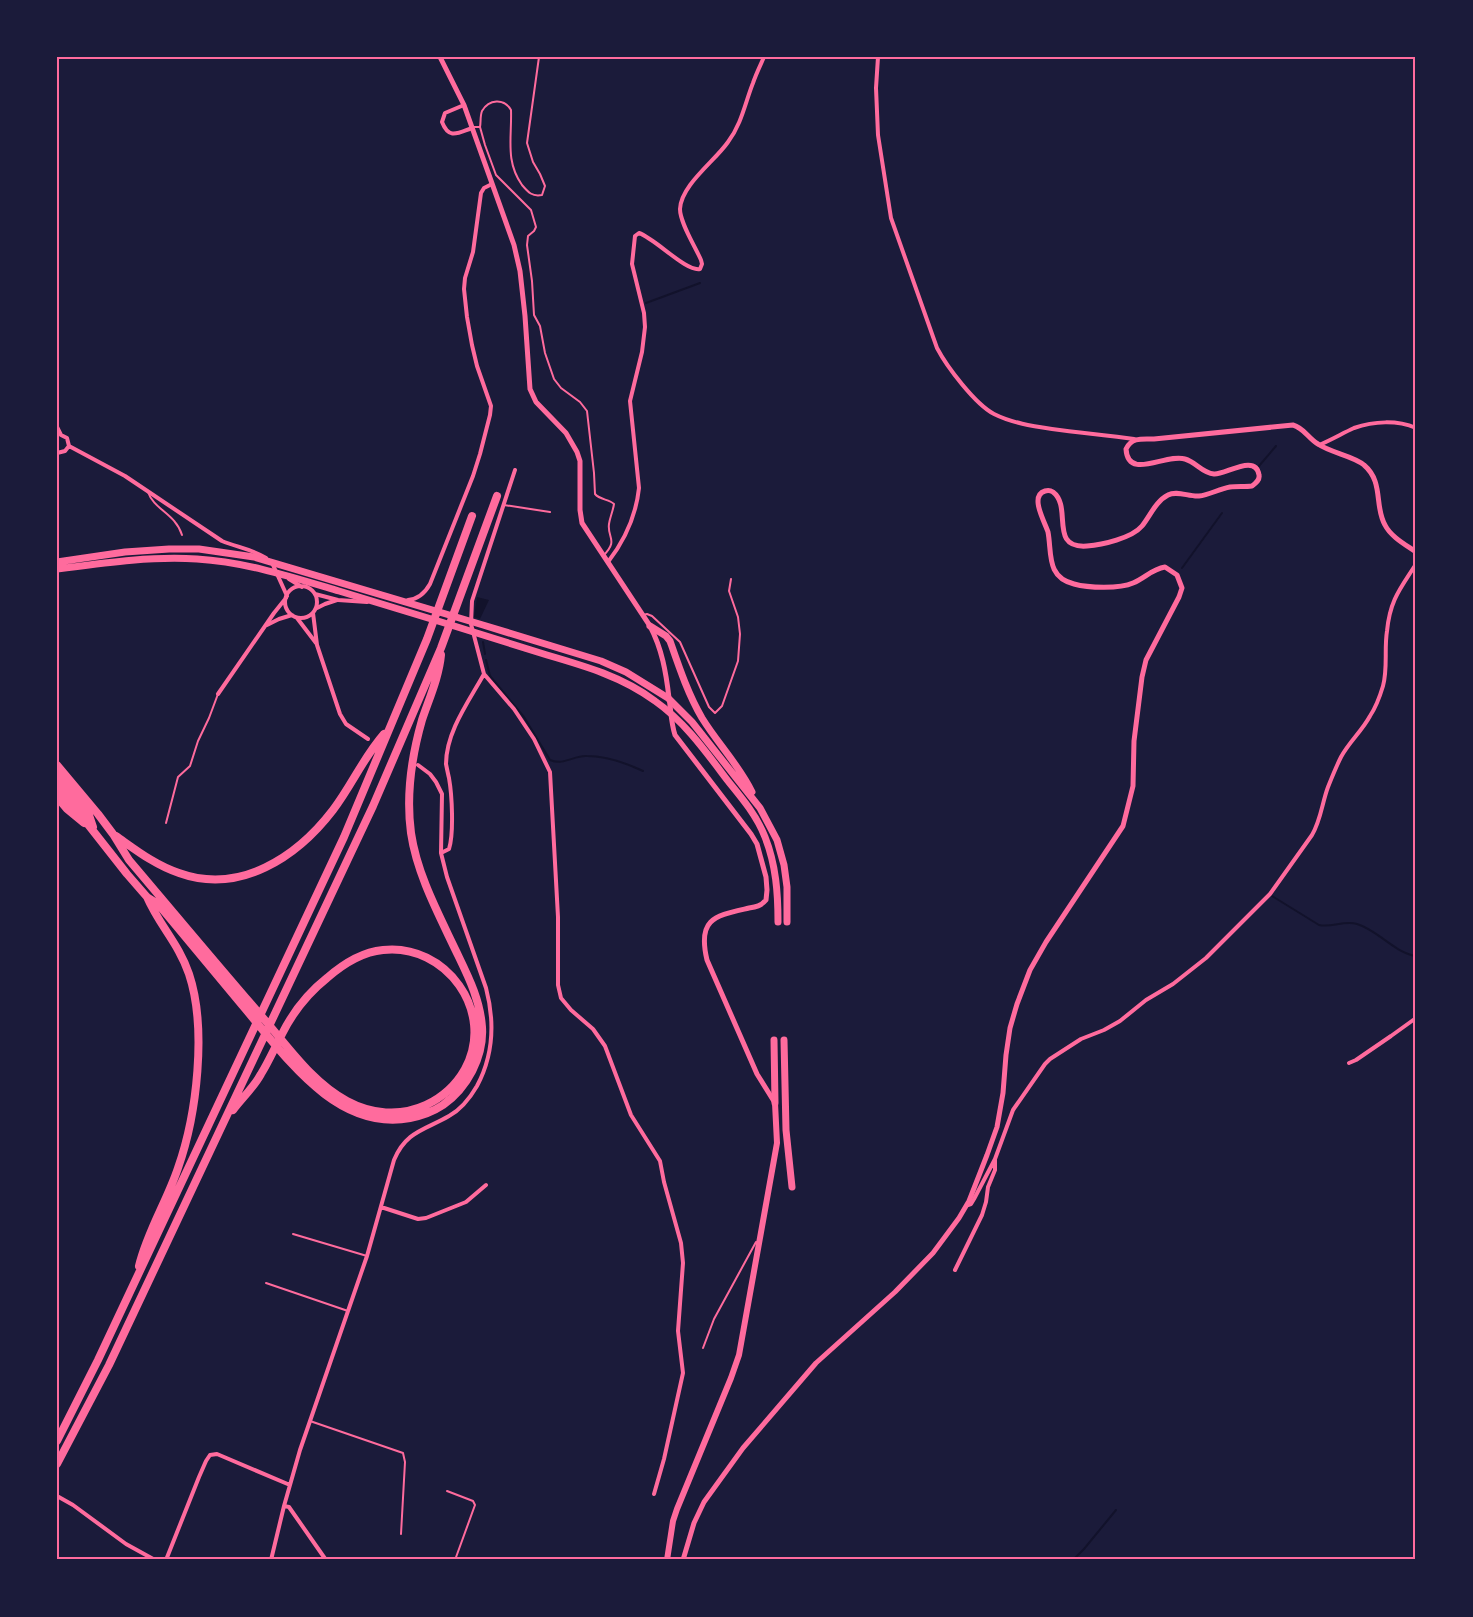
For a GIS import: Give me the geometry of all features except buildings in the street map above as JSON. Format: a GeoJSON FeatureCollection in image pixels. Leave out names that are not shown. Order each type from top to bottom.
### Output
{"type":"FeatureCollection","features":[{"type":"Feature","properties":{"kind":"highway"},"geometry":{"type":"LineString","coordinates":[[57,1464],[114,1355],[373,806],[441,648],[497,496]]}},
{"type":"Feature","properties":{"kind":"highway"},"geometry":{"type":"LineString","coordinates":[[57,1441],[98,1360],[344,837],[427,639],[472,516]]}},
{"type":"Feature","properties":{"kind":"highway"},"geometry":{"type":"LineString","coordinates":[[57,562],[125,552],[169,549],[199,549],[254,557],[601,662],[626,672],[668,698],[692,722],[760,808]]}},
{"type":"Feature","properties":{"kind":"highway"},"geometry":{"type":"LineString","coordinates":[[57,569],[136,560],[197,559],[252,567],[599,671],[623,681],[664,707],[686,728],[758,821],[774,865],[778,922]]}},
{"type":"Feature","properties":{"kind":"highway"},"geometry":{"type":"LineString","coordinates":[[650,626],[670,641],[686,687],[702,718],[746,779],[777,840],[787,886],[787,922]]}},
{"type":"Feature","properties":{"kind":"highway"},"geometry":{"type":"LineString","coordinates":[[147,897],[158,904],[292,1062],[331,1099],[362,1114],[397,1120],[438,1108],[453,1098],[475,1066],[481,1045],[480,1009],[475,989],[425,883],[411,833],[410,806],[415,751],[421,724],[440,667],[441,648]]}},
{"type":"Feature","properties":{"kind":"highway"},"geometry":{"type":"LineString","coordinates":[[113,834],[151,861],[194,878],[229,879],[256,873],[279,861],[315,832],[345,793],[371,749],[390,729]]}},
{"type":"Feature","properties":{"kind":"highway"},"geometry":{"type":"LineString","coordinates":[[57,765],[113,834],[129,860],[306,1067],[323,1084],[347,1101],[376,1112],[390,1113],[417,1109],[438,1098],[454,1085],[468,1064],[473,1047],[474,1021],[467,998],[454,978],[443,968],[420,955],[406,951],[384,950],[360,956],[326,978],[305,999],[282,1033],[273,1051],[261,1076],[225,1120]]}},
{"type":"Feature","properties":{"kind":"highway"},"geometry":{"type":"LineString","coordinates":[[57,775],[88,812],[95,834]]}},
{"type":"Feature","properties":{"kind":"highway"},"geometry":{"type":"LineString","coordinates":[[57,785],[147,897],[153,910],[174,940],[189,974],[195,997],[199,1040],[196,1082],[183,1151],[166,1199],[142,1253],[136,1279]]}},
{"type":"Feature","properties":{"kind":"highway"},"geometry":{"type":"LineString","coordinates":[[57,797],[95,834]]}},
{"type":"Feature","properties":{"kind":"highway"},"geometry":{"type":"LineString","coordinates":[[774,1040],[775,1103]]}},
{"type":"Feature","properties":{"kind":"highway"},"geometry":{"type":"LineString","coordinates":[[784,1040],[786,1130],[792,1187]]}},
{"type":"Feature","properties":{"kind":"main road"},"geometry":{"type":"LineString","coordinates":[[667,1560],[677,1509],[739,1355],[777,1143],[775,1103]]}},
{"type":"Feature","properties":{"kind":"street"},"geometry":{"type":"LineString","coordinates":[[440,57],[464,105],[514,245],[520,271],[530,389],[536,402],[566,433],[580,461],[580,517],[582,523],[657,639],[666,672],[675,735],[744,822],[757,844],[767,890],[765,902],[713,920],[706,929],[704,944],[707,960],[757,1074],[775,1103]]}},
{"type":"Feature","properties":{"kind":"street"},"geometry":{"type":"LineString","coordinates":[[608,562],[625,537],[638,501],[639,488],[630,401],[642,352],[645,327],[644,312],[632,264],[635,236],[639,233],[648,237],[684,264],[694,270],[700,269],[701,260],[682,220],[680,212],[682,199],[737,129],[764,57]]}},
{"type":"Feature","properties":{"kind":"street"},"geometry":{"type":"LineString","coordinates":[[878,57],[876,88],[878,135],[891,218],[937,348],[943,359],[979,402],[1005,419],[1031,426],[1134,440],[1293,425],[1299,427],[1319,445],[1361,463],[1368,469],[1378,490],[1385,527],[1416,552]]}},
{"type":"Feature","properties":{"kind":"street"},"geometry":{"type":"LineString","coordinates":[[464,105],[445,113],[442,122],[445,130],[454,134],[473,128]]}},
{"type":"Feature","properties":{"kind":"street"},"geometry":{"type":"LineString","coordinates":[[57,427],[59,436],[67,438],[69,446],[124,476],[222,541],[257,553],[267,559],[290,579],[315,594],[338,600],[387,602],[410,600],[422,595],[430,584],[473,476],[488,425],[491,406],[474,356],[464,289],[473,252],[481,193],[484,188],[493,183]]}},
{"type":"Feature","properties":{"kind":"street"},"geometry":{"type":"LineString","coordinates":[[1319,445],[1355,428],[1385,422],[1401,423],[1416,428]]}},
{"type":"Feature","properties":{"kind":"street"},"geometry":{"type":"LineString","coordinates":[[683,1560],[694,1523],[704,1502],[743,1448],[816,1363],[900,1287],[933,1253],[967,1205],[997,1126],[1010,1028],[1030,970],[1123,826],[1133,786],[1134,741],[1146,660],[1182,588],[1178,575],[1165,567],[1156,569],[1136,582],[1125,585],[1086,586],[1069,582],[1058,574],[1050,560],[1048,532],[1038,506],[1038,498],[1042,492],[1047,490],[1056,495],[1061,508],[1064,535],[1076,546],[1084,547],[1134,533],[1160,501],[1170,494],[1199,496],[1231,487],[1252,486],[1260,476],[1250,465],[1214,474],[1189,460],[1178,457],[1150,464],[1135,464],[1128,459],[1126,449],[1134,440]]}},
{"type":"Feature","properties":{"kind":"street"},"geometry":{"type":"LineString","coordinates":[[57,453],[65,451],[69,446]]}},
{"type":"Feature","properties":{"kind":"street"},"geometry":{"type":"LineString","coordinates":[[515,470],[472,601],[471,624],[484,674],[514,710],[534,739],[550,772],[558,917],[558,985],[561,998],[570,1010],[593,1029],[605,1046],[631,1115],[660,1161],[681,1243],[683,1263],[678,1331],[683,1373],[654,1494]]}},
{"type":"Feature","properties":{"kind":"street"},"geometry":{"type":"LineString","coordinates":[[967,1205],[971,1204],[995,1159],[1013,1110],[1048,1060],[1081,1039],[1120,1022],[1146,1000],[1173,984],[1206,958],[1270,894],[1312,835],[1318,825],[1328,788],[1340,759],[1349,743],[1370,717],[1378,698],[1385,678],[1386,632],[1390,608],[1416,564]]}},
{"type":"Feature","properties":{"kind":"street"},"geometry":{"type":"LineString","coordinates":[[273,565],[287,597],[287,608],[317,645]]}},
{"type":"Feature","properties":{"kind":"street"},"geometry":{"type":"LineString","coordinates":[[218,694],[292,590],[302,587]]}},
{"type":"Feature","properties":{"kind":"street"},"geometry":{"type":"LineString","coordinates":[[315,594],[317,645],[343,719],[350,727],[368,739]]}},
{"type":"Feature","properties":{"kind":"street"},"geometry":{"type":"LineString","coordinates":[[264,627],[279,619],[295,616],[305,618],[325,604],[338,600]]}},
{"type":"Feature","properties":{"kind":"street"},"geometry":{"type":"LineString","coordinates":[[441,853],[449,849],[451,842],[451,806],[446,766],[450,742],[484,674]]}},
{"type":"Feature","properties":{"kind":"street"},"geometry":{"type":"LineString","coordinates":[[271,1560],[290,1485],[367,1256],[392,1164],[401,1145],[414,1134],[451,1115],[463,1106],[472,1095],[488,1061],[492,1026],[490,1006],[441,853],[442,794],[430,774],[418,765]]}},
{"type":"Feature","properties":{"kind":"street"},"geometry":{"type":"LineString","coordinates":[[1349,1063],[1416,1017]]}},
{"type":"Feature","properties":{"kind":"street"},"geometry":{"type":"LineString","coordinates":[[955,1270],[982,1215],[988,1187],[995,1170],[995,1159]]}},
{"type":"Feature","properties":{"kind":"street"},"geometry":{"type":"LineString","coordinates":[[381,1207],[418,1220],[466,1202],[486,1185]]}},
{"type":"Feature","properties":{"kind":"street"},"geometry":{"type":"LineString","coordinates":[[165,1560],[210,1455],[217,1454],[290,1485]]}},
{"type":"Feature","properties":{"kind":"street"},"geometry":{"type":"LineString","coordinates":[[57,1496],[73,1504],[123,1542],[155,1560]]}},
{"type":"Feature","properties":{"kind":"street"},"geometry":{"type":"LineString","coordinates":[[284,1506],[289,1508],[326,1560]]}},
{"type":"Feature","properties":{"kind":"lane"},"geometry":{"type":"LineString","coordinates":[[539,57],[527,143],[533,162],[545,186],[542,195],[535,196],[529,193],[514,172],[510,156],[511,114],[508,106],[498,101],[489,104],[482,114],[480,127],[496,175],[531,210],[536,227],[528,236],[527,245],[534,315],[540,326],[545,353],[554,379],[587,411],[595,494],[614,504],[608,525],[612,543],[603,556]]}},
{"type":"Feature","properties":{"kind":"lane"},"geometry":{"type":"LineString","coordinates":[[473,128],[480,127]]}},
{"type":"Feature","properties":{"kind":"lane"},"geometry":{"type":"LineString","coordinates":[[148,492],[153,502],[175,520],[182,536]]}},
{"type":"Feature","properties":{"kind":"lane"},"geometry":{"type":"LineString","coordinates":[[504,505],[550,512]]}},
{"type":"Feature","properties":{"kind":"lane"},"geometry":{"type":"LineString","coordinates":[[643,615],[652,616],[680,642],[709,707],[715,713],[722,706],[738,661],[740,634],[738,617],[729,591],[731,579]]}},
{"type":"Feature","properties":{"kind":"lane"},"geometry":{"type":"LineString","coordinates":[[166,823],[178,777],[190,766],[218,694]]}},
{"type":"Feature","properties":{"kind":"lane"},"geometry":{"type":"LineString","coordinates":[[703,1348],[714,1319],[762,1231]]}},
{"type":"Feature","properties":{"kind":"lane"},"geometry":{"type":"LineString","coordinates":[[293,1234],[367,1256]]}},
{"type":"Feature","properties":{"kind":"lane"},"geometry":{"type":"LineString","coordinates":[[266,1283],[348,1311]]}},
{"type":"Feature","properties":{"kind":"lane"},"geometry":{"type":"LineString","coordinates":[[310,1421],[403,1453],[405,1462],[401,1534]]}},
{"type":"Feature","properties":{"kind":"lane"},"geometry":{"type":"LineString","coordinates":[[447,1491],[473,1501],[475,1505],[455,1560]]}},
{"type":"Feature","properties":{"kind":"shaded area"},"geometry":{"type":"Polygon","coordinates":[[[477,597],[489,600],[480,619],[474,617],[477,597]]]}},
{"type":"Feature","properties":{"kind":"waterway"},"geometry":{"type":"LineString","coordinates":[[646,303],[700,283]]}},
{"type":"Feature","properties":{"kind":"waterway"},"geometry":{"type":"LineString","coordinates":[[1259,466],[1276,446]]}},
{"type":"Feature","properties":{"kind":"waterway"},"geometry":{"type":"LineString","coordinates":[[1182,568],[1222,513]]}},
{"type":"Feature","properties":{"kind":"waterway"},"geometry":{"type":"LineString","coordinates":[[483,642],[485,654]]}},
{"type":"Feature","properties":{"kind":"waterway"},"geometry":{"type":"LineString","coordinates":[[486,660],[490,676],[524,717],[550,760],[560,762],[582,756],[594,756],[616,760],[643,771]]}},
{"type":"Feature","properties":{"kind":"waterway"},"geometry":{"type":"LineString","coordinates":[[1272,896],[1319,925],[1357,924],[1400,950],[1416,956]]}},
{"type":"Feature","properties":{"kind":"waterway"},"geometry":{"type":"LineString","coordinates":[[1073,1560],[1116,1510]]}}]}
